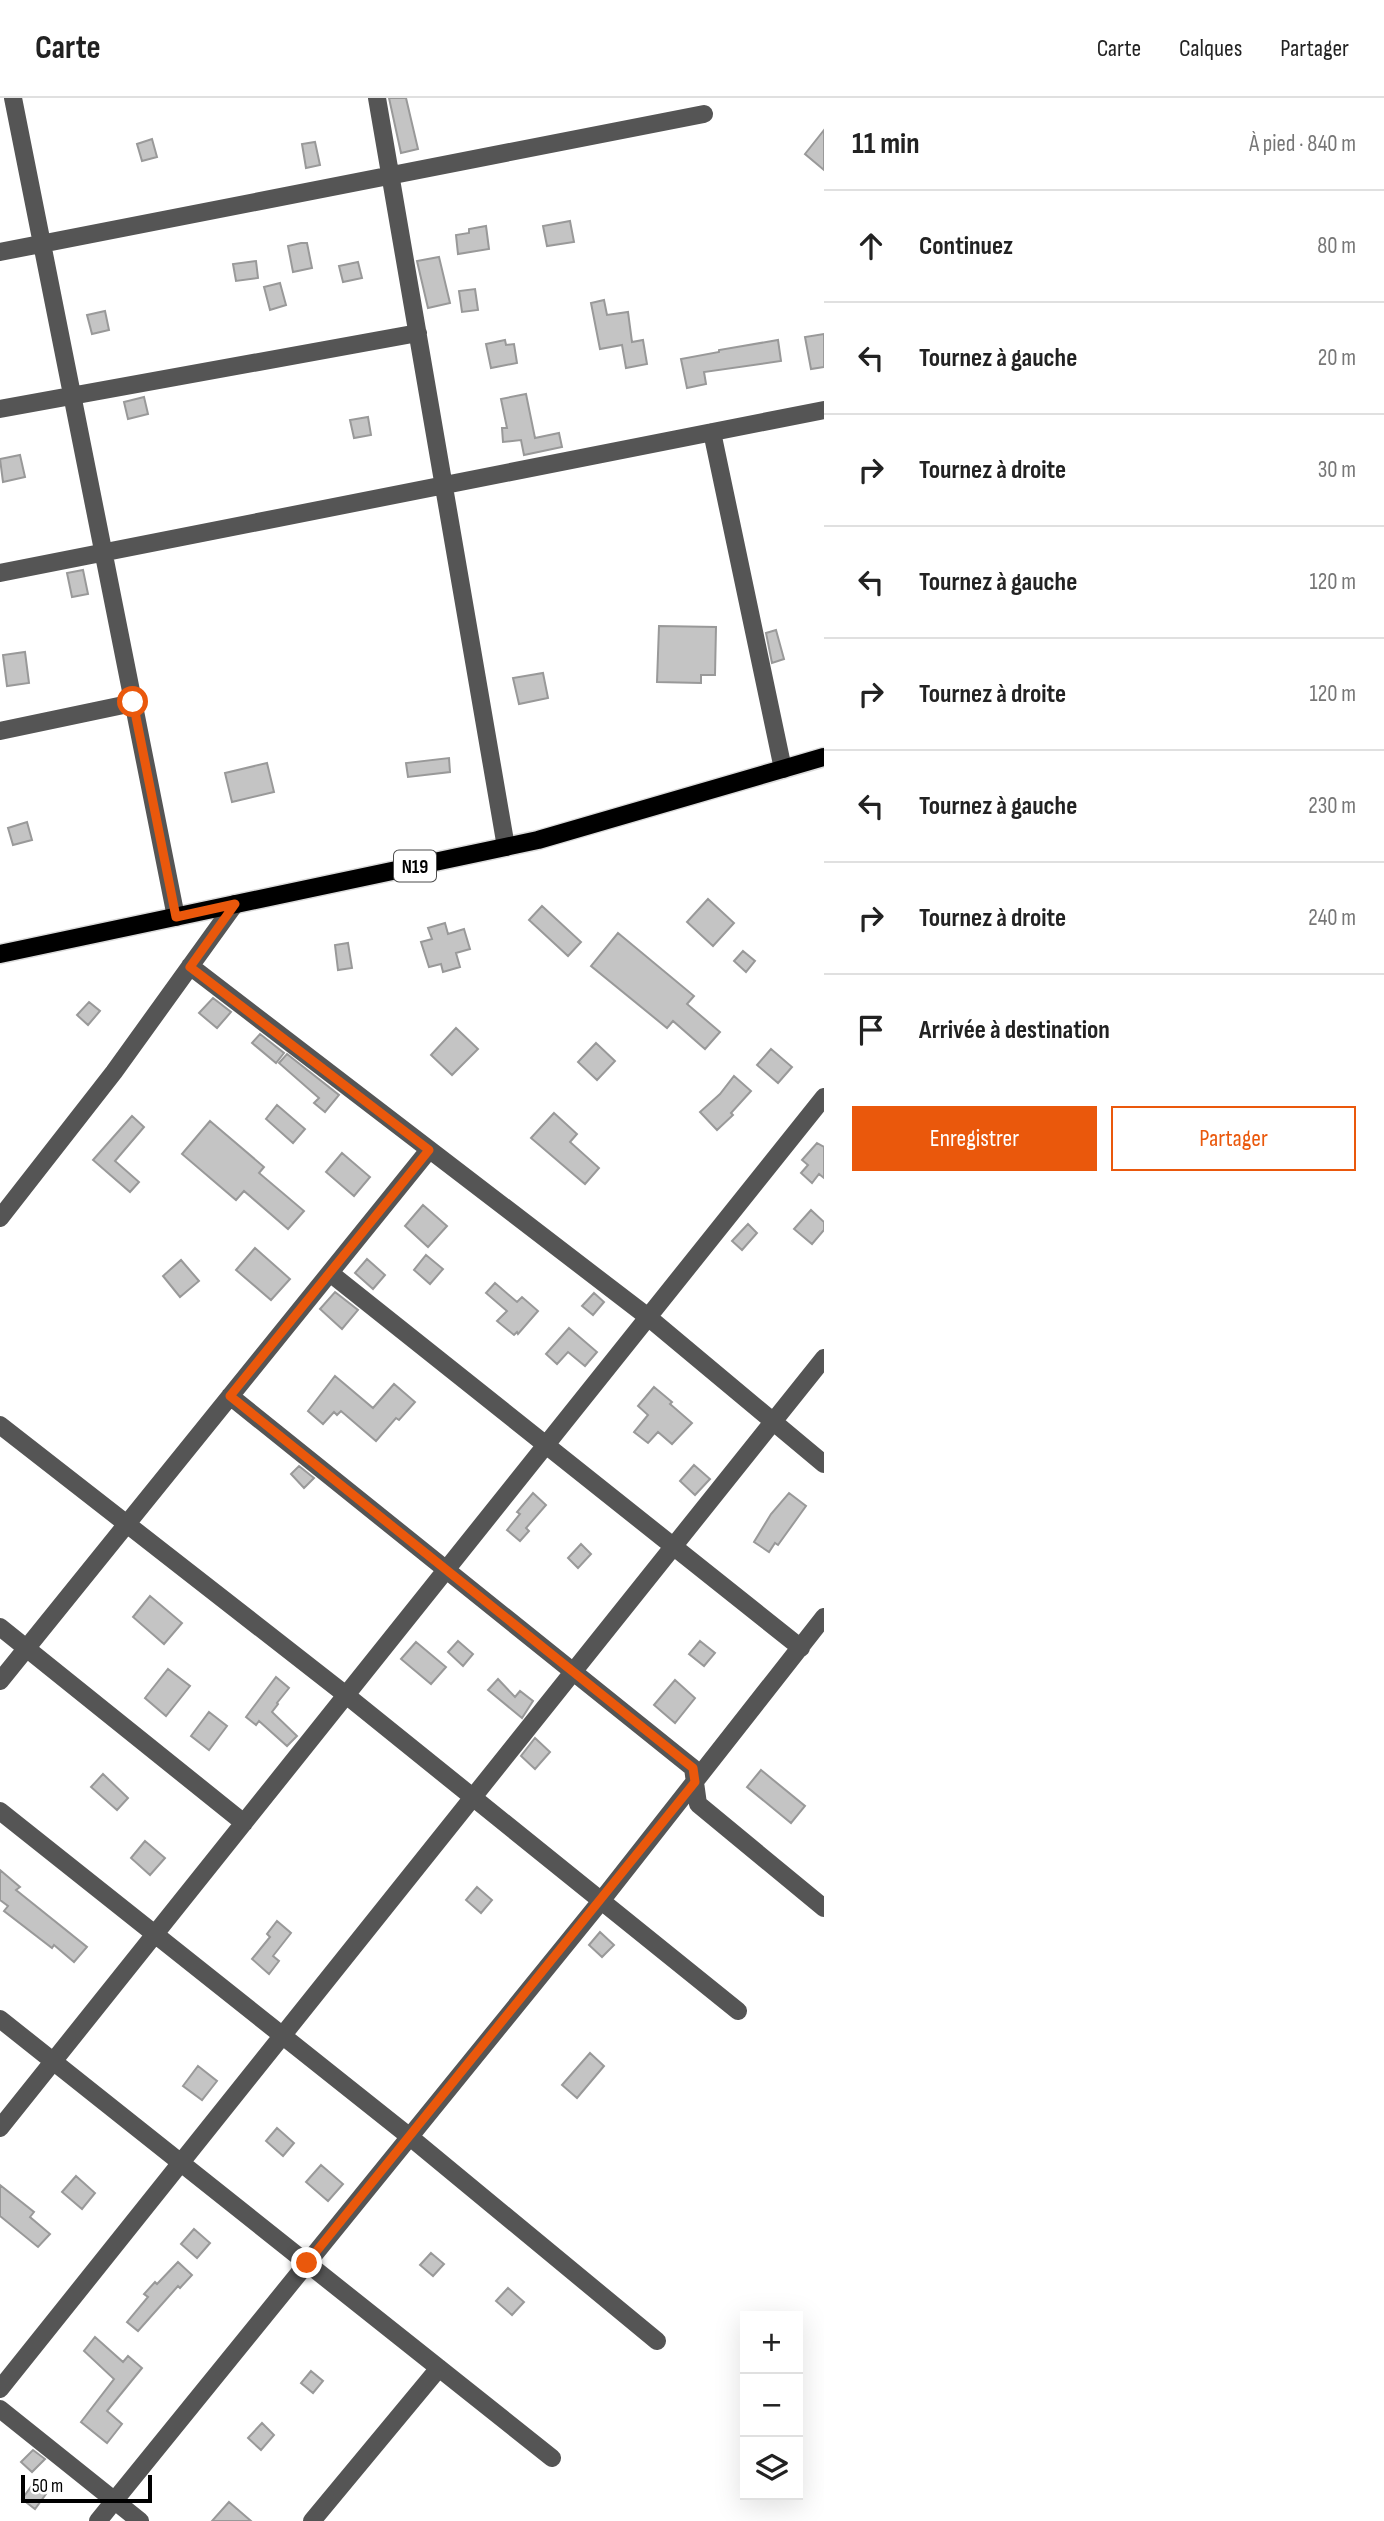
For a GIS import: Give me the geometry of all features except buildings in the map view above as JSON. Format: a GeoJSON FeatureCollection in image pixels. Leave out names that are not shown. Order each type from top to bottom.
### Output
{"type":"FeatureCollection","features":[{"type":"Feature","properties":{"kind":"main road","name":"N19"},"geometry":{"type":"LineString","coordinates":[[2,956],[538,840],[824,757]]}},
{"type":"Feature","properties":{"kind":"street"},"geometry":{"type":"LineString","coordinates":[[13,98],[176,917]]}},
{"type":"Feature","properties":{"kind":"street"},"geometry":{"type":"LineString","coordinates":[[377,98],[506,847]]}},
{"type":"Feature","properties":{"kind":"street"},"geometry":{"type":"LineString","coordinates":[[0,252],[704,114]]}},
{"type":"Feature","properties":{"kind":"street"},"geometry":{"type":"LineString","coordinates":[[0,409],[418,333]]}},
{"type":"Feature","properties":{"kind":"street"},"geometry":{"type":"LineString","coordinates":[[0,573],[824,410]]}},
{"type":"Feature","properties":{"kind":"street"},"geometry":{"type":"LineString","coordinates":[[712,432],[783,769]]}},
{"type":"Feature","properties":{"kind":"street"},"geometry":{"type":"LineString","coordinates":[[0,731],[133,702]]}},
{"type":"Feature","properties":{"kind":"street"},"geometry":{"type":"LineString","coordinates":[[0,1218],[114,1072],[235,904]]}},
{"type":"Feature","properties":{"kind":"street"},"geometry":{"type":"LineString","coordinates":[[190,967],[648,1317],[824,1464]]}},
{"type":"Feature","properties":{"kind":"street"},"geometry":{"type":"LineString","coordinates":[[0,2128],[824,1097]]}},
{"type":"Feature","properties":{"kind":"street"},"geometry":{"type":"LineString","coordinates":[[0,1681],[429,1150]]}},
{"type":"Feature","properties":{"kind":"street"},"geometry":{"type":"LineString","coordinates":[[330,1273],[801,1648]]}},
{"type":"Feature","properties":{"kind":"street"},"geometry":{"type":"LineString","coordinates":[[0,2389],[824,1358]]}},
{"type":"Feature","properties":{"kind":"street"},"geometry":{"type":"LineString","coordinates":[[230,1396],[693,1768],[698,1804],[824,1908]]}},
{"type":"Feature","properties":{"kind":"street"},"geometry":{"type":"LineString","coordinates":[[0,1425],[346,1695],[738,2011]]}},
{"type":"Feature","properties":{"kind":"street"},"geometry":{"type":"LineString","coordinates":[[98,2521],[601,1901],[824,1617]]}},
{"type":"Feature","properties":{"kind":"street"},"geometry":{"type":"LineString","coordinates":[[0,1627],[244,1823]]}},
{"type":"Feature","properties":{"kind":"street"},"geometry":{"type":"LineString","coordinates":[[0,1811],[410,2137],[657,2341]]}},
{"type":"Feature","properties":{"kind":"street"},"geometry":{"type":"LineString","coordinates":[[0,2019],[552,2458]]}},
{"type":"Feature","properties":{"kind":"street"},"geometry":{"type":"LineString","coordinates":[[312,2521],[439,2368]]}},
{"type":"Feature","properties":{"kind":"street"},"geometry":{"type":"LineString","coordinates":[[0,2409],[140,2521]]}},
{"type":"Feature","properties":{"kind":"route"},"geometry":{"type":"LineString","coordinates":[[133,702],[176,917],[235,904],[190,967],[429,1150],[230,1396],[693,1768],[695,1782],[307,2263]]}}]}
